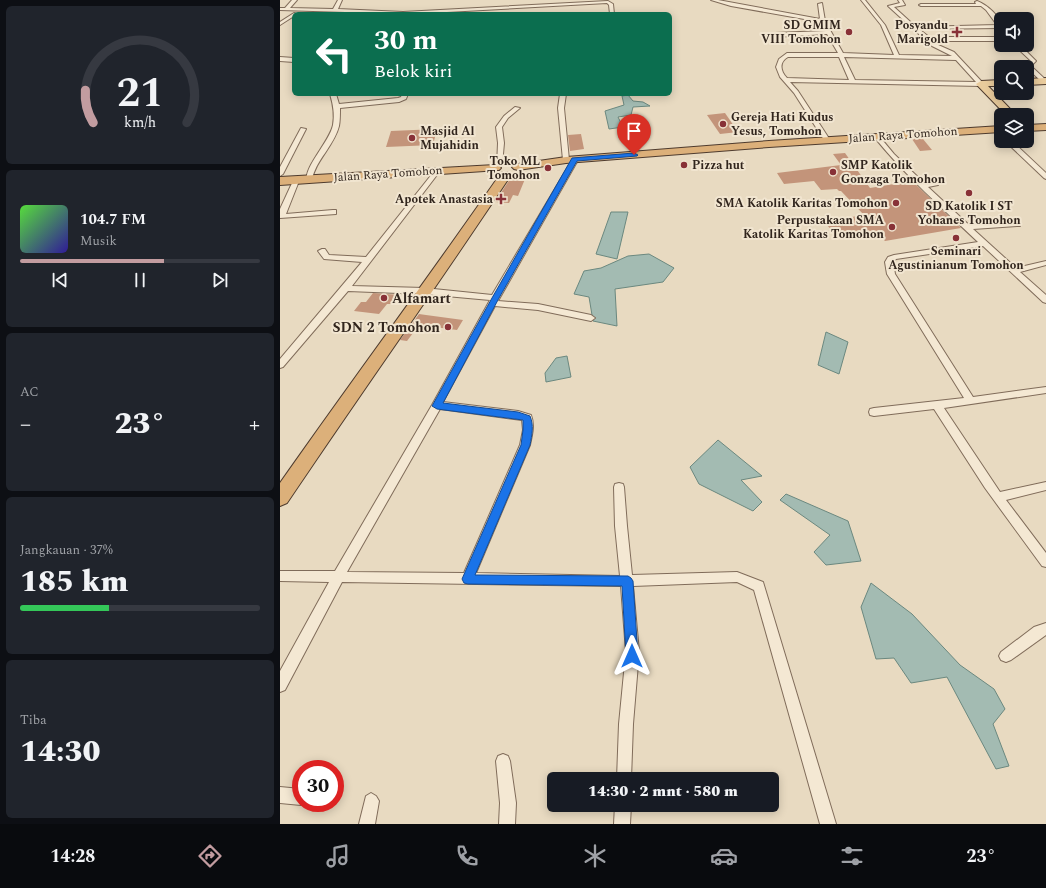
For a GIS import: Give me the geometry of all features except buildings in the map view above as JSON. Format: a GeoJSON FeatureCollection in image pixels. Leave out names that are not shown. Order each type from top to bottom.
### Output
{"type":"FeatureCollection","features":[{"type":"Feature","properties":{"kind":"highway"},"geometry":{"type":"LineString","coordinates":[[1034,128],[1046,127]]}},
{"type":"Feature","properties":{"kind":"highway","name":"Jalan Raya Tomohon"},"geometry":{"type":"LineString","coordinates":[[280,182],[438,170],[514,173],[518,170],[518,167],[570,160],[827,140],[994,131]]}},
{"type":"Feature","properties":{"kind":"highway"},"geometry":{"type":"LineString","coordinates":[[280,498],[424,292],[500,173]]}},
{"type":"Feature","properties":{"kind":"main road"},"geometry":{"type":"LineString","coordinates":[[1034,82],[1045,81]]}},
{"type":"Feature","properties":{"kind":"main road"},"geometry":{"type":"LineString","coordinates":[[981,84],[994,83]]}},
{"type":"Feature","properties":{"kind":"main road"},"geometry":{"type":"LineString","coordinates":[[981,84],[1004,108]]}},
{"type":"Feature","properties":{"kind":"street"},"geometry":{"type":"LineString","coordinates":[[283,9],[294,0]]}},
{"type":"Feature","properties":{"kind":"street"},"geometry":{"type":"LineString","coordinates":[[335,11],[340,0]]}},
{"type":"Feature","properties":{"kind":"street"},"geometry":{"type":"LineString","coordinates":[[713,0],[731,6],[823,21]]}},
{"type":"Feature","properties":{"kind":"street"},"geometry":{"type":"LineString","coordinates":[[863,0],[884,25],[897,56]]}},
{"type":"Feature","properties":{"kind":"street"},"geometry":{"type":"LineString","coordinates":[[900,0],[903,4],[890,6],[927,40],[938,48],[952,53],[981,84]]}},
{"type":"Feature","properties":{"kind":"street"},"geometry":{"type":"LineString","coordinates":[[974,0],[988,8],[994,17]]}},
{"type":"Feature","properties":{"kind":"street"},"geometry":{"type":"LineString","coordinates":[[283,9],[411,12],[611,2],[612,12]]}},
{"type":"Feature","properties":{"kind":"street"},"geometry":{"type":"LineString","coordinates":[[820,4],[823,21],[830,32],[853,82]]}},
{"type":"Feature","properties":{"kind":"street"},"geometry":{"type":"LineString","coordinates":[[922,5],[982,5]]}},
{"type":"Feature","properties":{"kind":"street"},"geometry":{"type":"LineString","coordinates":[[280,24],[292,15]]}},
{"type":"Feature","properties":{"kind":"street"},"geometry":{"type":"LineString","coordinates":[[915,28],[994,27]]}},
{"type":"Feature","properties":{"kind":"street"},"geometry":{"type":"LineString","coordinates":[[775,35],[830,32]]}},
{"type":"Feature","properties":{"kind":"street"},"geometry":{"type":"LineString","coordinates":[[927,40],[994,39]]}},
{"type":"Feature","properties":{"kind":"street"},"geometry":{"type":"LineString","coordinates":[[1026,52],[1033,62],[1028,66],[1045,81]]}},
{"type":"Feature","properties":{"kind":"street"},"geometry":{"type":"LineString","coordinates":[[827,140],[799,96],[779,72],[778,68],[780,61],[787,55],[957,58]]}},
{"type":"Feature","properties":{"kind":"street"},"geometry":{"type":"LineString","coordinates":[[280,59],[292,60]]}},
{"type":"Feature","properties":{"kind":"street"},"geometry":{"type":"LineString","coordinates":[[785,80],[981,84]]}},
{"type":"Feature","properties":{"kind":"street"},"geometry":{"type":"LineString","coordinates":[[309,180],[310,173],[326,147],[336,126],[337,106],[334,96]]}},
{"type":"Feature","properties":{"kind":"street"},"geometry":{"type":"LineString","coordinates":[[337,106],[398,100],[404,98],[404,96]]}},
{"type":"Feature","properties":{"kind":"street"},"geometry":{"type":"LineString","coordinates":[[280,685],[338,577],[437,406],[570,160],[562,108],[563,96]]}},
{"type":"Feature","properties":{"kind":"street"},"geometry":{"type":"LineString","coordinates":[[500,173],[501,144],[499,127],[506,117],[517,108]]}},
{"type":"Feature","properties":{"kind":"street"},"geometry":{"type":"LineString","coordinates":[[280,174],[303,129]]}},
{"type":"Feature","properties":{"kind":"street"},"geometry":{"type":"LineString","coordinates":[[877,137],[892,155],[922,185],[1046,300]]}},
{"type":"Feature","properties":{"kind":"street"},"geometry":{"type":"LineString","coordinates":[[1015,148],[1046,177]]}},
{"type":"Feature","properties":{"kind":"street"},"geometry":{"type":"LineString","coordinates":[[280,365],[346,288],[438,170]]}},
{"type":"Feature","properties":{"kind":"street"},"geometry":{"type":"LineString","coordinates":[[296,181],[282,213],[283,216],[333,212]]}},
{"type":"Feature","properties":{"kind":"street"},"geometry":{"type":"LineString","coordinates":[[922,185],[936,184]]}},
{"type":"Feature","properties":{"kind":"street"},"geometry":{"type":"LineString","coordinates":[[968,227],[1017,224]]}},
{"type":"Feature","properties":{"kind":"street"},"geometry":{"type":"LineString","coordinates":[[971,401],[891,274],[889,262],[891,258],[894,257],[985,242]]}},
{"type":"Feature","properties":{"kind":"street"},"geometry":{"type":"LineString","coordinates":[[322,252],[327,256],[368,260]]}},
{"type":"Feature","properties":{"kind":"street"},"geometry":{"type":"LineString","coordinates":[[1014,271],[1046,263]]}},
{"type":"Feature","properties":{"kind":"street"},"geometry":{"type":"LineString","coordinates":[[346,288],[424,292],[494,300],[591,318]]}},
{"type":"Feature","properties":{"kind":"street"},"geometry":{"type":"LineString","coordinates":[[874,412],[971,401],[1046,390]]}},
{"type":"Feature","properties":{"kind":"street"},"geometry":{"type":"LineString","coordinates":[[937,405],[955,436],[998,497],[1040,546],[1046,562]]}},
{"type":"Feature","properties":{"kind":"street"},"geometry":{"type":"LineString","coordinates":[[437,406],[518,415],[527,418],[528,430],[525,445],[468,579]]}},
{"type":"Feature","properties":{"kind":"street"},"geometry":{"type":"LineString","coordinates":[[998,497],[1046,486]]}},
{"type":"Feature","properties":{"kind":"street"},"geometry":{"type":"LineString","coordinates":[[619,487],[620,534],[628,581],[632,642],[624,772]]}},
{"type":"Feature","properties":{"kind":"street"},"geometry":{"type":"LineString","coordinates":[[280,576],[628,581],[737,577],[759,586],[828,824]]}},
{"type":"Feature","properties":{"kind":"street"},"geometry":{"type":"LineString","coordinates":[[1006,656],[1040,631],[1046,629]]}},
{"type":"Feature","properties":{"kind":"street"},"geometry":{"type":"LineString","coordinates":[[503,761],[508,803],[507,824]]}},
{"type":"Feature","properties":{"kind":"street"},"geometry":{"type":"LineString","coordinates":[[280,795],[292,796]]}},
{"type":"Feature","properties":{"kind":"street"},"geometry":{"type":"LineString","coordinates":[[368,824],[371,801]]}},
{"type":"Feature","properties":{"kind":"street"},"geometry":{"type":"LineString","coordinates":[[622,824],[623,812]]}},
{"type":"Feature","properties":{"kind":"shaded area"},"geometry":{"type":"Polygon","coordinates":[[[622,96],[629,96],[633,101],[643,102],[650,106],[633,107],[631,115],[618,117],[623,127],[609,129],[605,111],[624,105],[622,96]]]}},
{"type":"Feature","properties":{"kind":"shaded area"},"geometry":{"type":"Polygon","coordinates":[[[611,212],[628,212],[617,259],[596,254],[611,212]]]}},
{"type":"Feature","properties":{"kind":"shaded area"},"geometry":{"type":"Polygon","coordinates":[[[649,254],[674,268],[663,282],[615,289],[617,326],[593,321],[589,297],[574,294],[584,271],[601,268],[628,256],[649,254]]]}},
{"type":"Feature","properties":{"kind":"shaded area"},"geometry":{"type":"Polygon","coordinates":[[[826,332],[848,342],[839,374],[818,365],[826,332]]]}},
{"type":"Feature","properties":{"kind":"shaded area"},"geometry":{"type":"Polygon","coordinates":[[[567,356],[571,377],[546,382],[545,373],[556,358],[567,356]]]}},
{"type":"Feature","properties":{"kind":"shaded area"},"geometry":{"type":"Polygon","coordinates":[[[718,440],[762,476],[741,480],[762,502],[753,511],[699,484],[690,467],[718,440]]]}},
{"type":"Feature","properties":{"kind":"shaded area"},"geometry":{"type":"Polygon","coordinates":[[[786,494],[848,521],[861,561],[826,565],[814,552],[830,535],[780,500],[786,494]]]}},
{"type":"Feature","properties":{"kind":"shaded area"},"geometry":{"type":"Polygon","coordinates":[[[871,583],[912,614],[960,665],[994,689],[1005,709],[993,724],[1009,766],[996,769],[947,677],[911,683],[894,658],[876,659],[861,607],[871,583]]]}},
{"type":"Feature","properties":{"kind":"place","name":"SD GMIM VIII Tomohon"},"geometry":{"type":"Point","coordinates":[849,32]}},
{"type":"Feature","properties":{"kind":"place","name":"Posyandu Marigold"},"geometry":{"type":"Point","coordinates":[957,32]}},
{"type":"Feature","properties":{"kind":"place","name":"Gereja Hati Kudus Yesus, Tomohon"},"geometry":{"type":"Point","coordinates":[723,124]}},
{"type":"Feature","properties":{"kind":"place","name":"Masjid Al Mujahidin"},"geometry":{"type":"Point","coordinates":[412,138]}},
{"type":"Feature","properties":{"kind":"place","name":"Pizza hut"},"geometry":{"type":"Point","coordinates":[684,165]}},
{"type":"Feature","properties":{"kind":"place","name":"Toko ML Tomohon"},"geometry":{"type":"Point","coordinates":[548,168]}},
{"type":"Feature","properties":{"kind":"place","name":"SMP Katolik Gonzaga Tomohon"},"geometry":{"type":"Point","coordinates":[833,172]}},
{"type":"Feature","properties":{"kind":"place","name":"SD Katolik I ST Yohanes Tomohon"},"geometry":{"type":"Point","coordinates":[969,193]}},
{"type":"Feature","properties":{"kind":"place","name":"Apotek Anastasia"},"geometry":{"type":"Point","coordinates":[501,199]}},
{"type":"Feature","properties":{"kind":"place","name":"SMA Katolik Karitas Tomohon"},"geometry":{"type":"Point","coordinates":[896,203]}},
{"type":"Feature","properties":{"kind":"place","name":"Perpustakaan SMA Katolik Karitas Tomohon"},"geometry":{"type":"Point","coordinates":[892,227]}},
{"type":"Feature","properties":{"kind":"place","name":"Seminari Agustinianum Tomohon"},"geometry":{"type":"Point","coordinates":[956,238]}},
{"type":"Feature","properties":{"kind":"place","name":"Alfamart"},"geometry":{"type":"Point","coordinates":[384,298]}},
{"type":"Feature","properties":{"kind":"place","name":"SDN 2 Tomohon"},"geometry":{"type":"Point","coordinates":[448,327]}},
{"type":"Feature","properties":{"kind":"route"},"geometry":{"type":"LineString","coordinates":[[632,656],[628,581],[468,579],[525,445],[528,430],[527,418],[518,415],[437,406],[495,298],[575,160],[634,155]]}}]}
